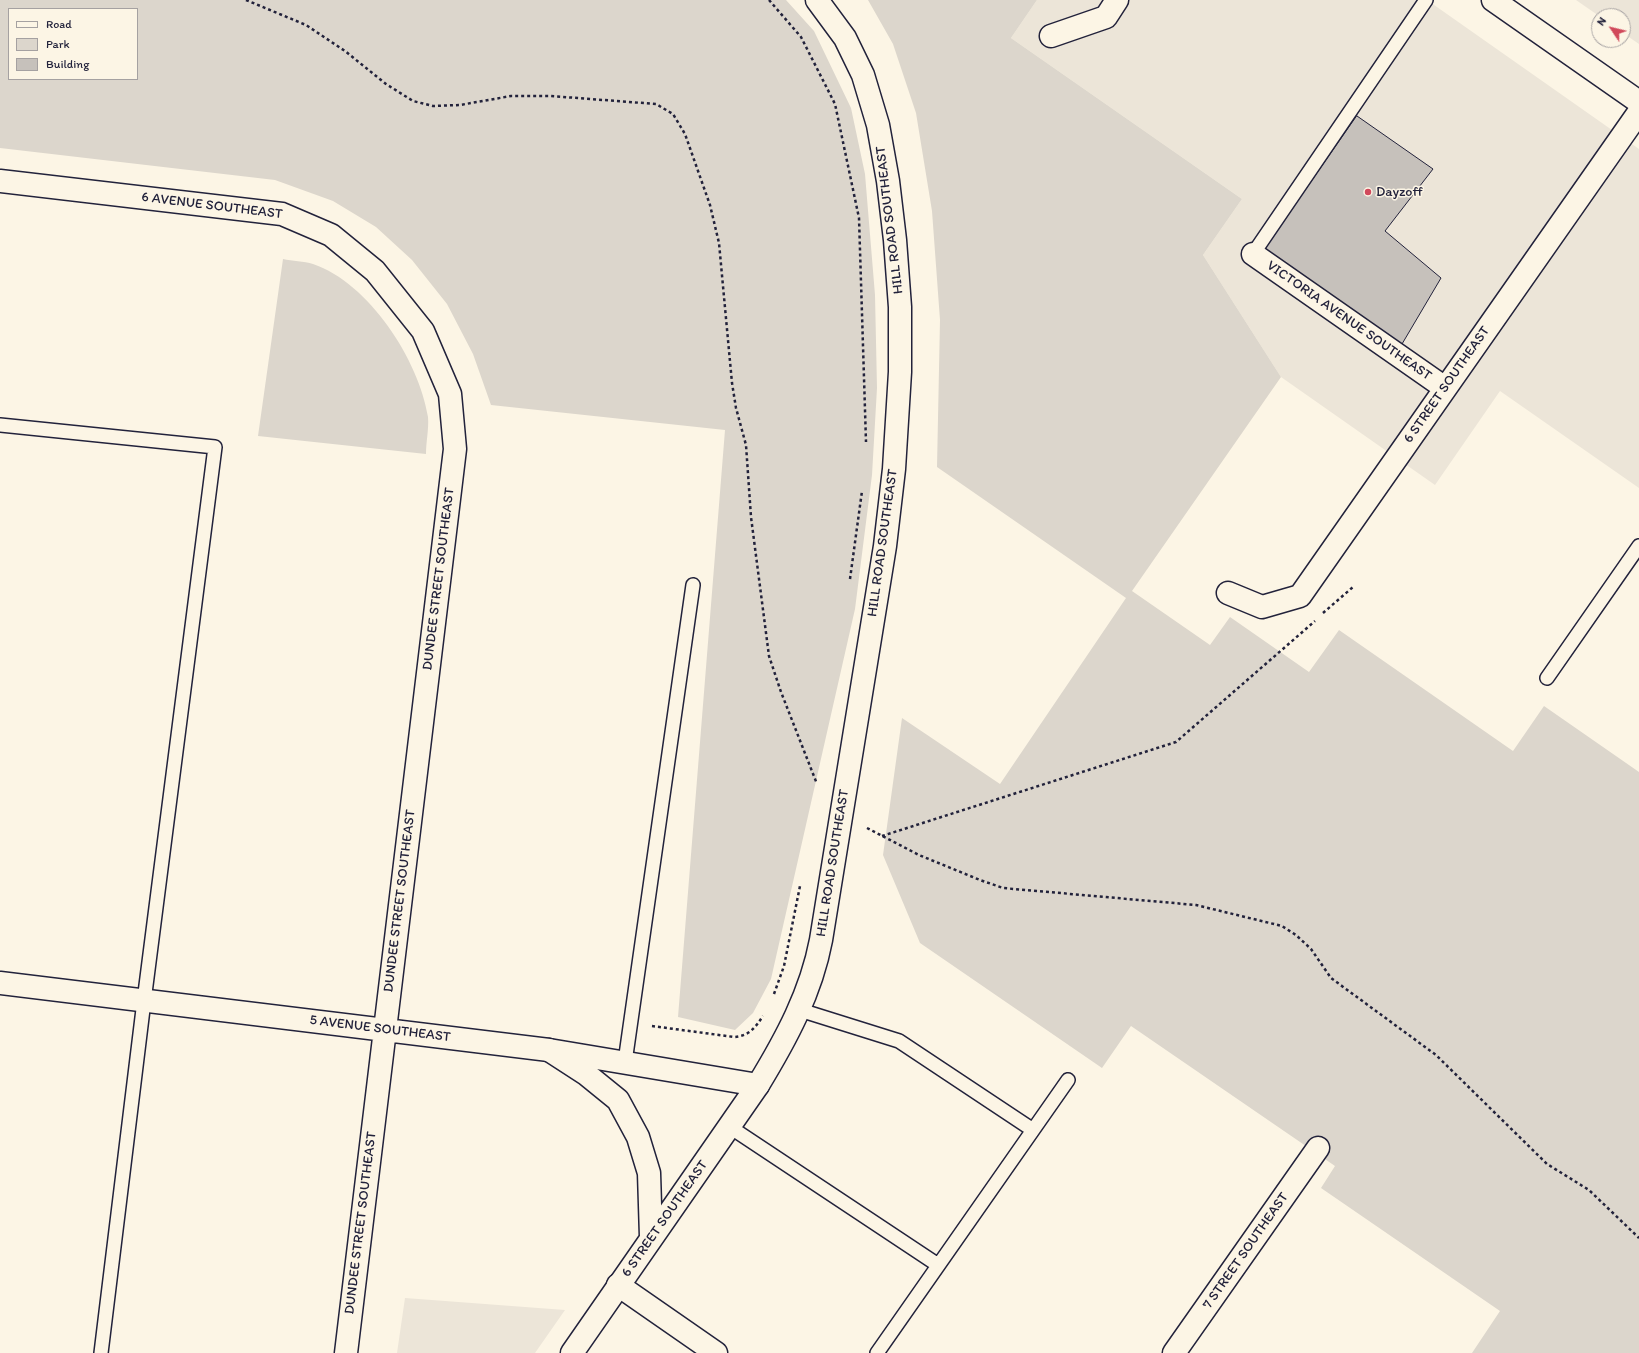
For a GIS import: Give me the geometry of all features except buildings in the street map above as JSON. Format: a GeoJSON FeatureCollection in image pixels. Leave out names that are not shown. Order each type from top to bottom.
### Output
{"type":"FeatureCollection","features":[{"type":"Feature","properties":{"kind":"street","name":"HILL ROAD SOUTHEAST"},"geometry":{"type":"LineString","coordinates":[[758,1085],[800,1010],[812,977],[818,952],[884,553],[894,469],[900,372],[900,307],[895,240],[888,181],[878,125],[863,75],[845,38],[817,0]]}},
{"type":"Feature","properties":{"kind":"street"},"geometry":{"type":"LineString","coordinates":[[1051,36],[1106,17],[1117,0]]}},
{"type":"Feature","properties":{"kind":"street"},"geometry":{"type":"LineString","coordinates":[[1493,0],[1639,102]]}},
{"type":"Feature","properties":{"kind":"street","name":"6 STREET SOUTHEAST"},"geometry":{"type":"LineString","coordinates":[[1228,593],[1262,607],[1300,596],[1639,112]]}},
{"type":"Feature","properties":{"kind":"street","name":"6 AVENUE SOUTHEAST"},"geometry":{"type":"LineString","coordinates":[[0,181],[282,214],[331,235],[375,271],[423,330],[450,394],[455,449]]}},
{"type":"Feature","properties":{"kind":"street","name":"VICTORIA AVENUE SOUTHEAST"},"geometry":{"type":"LineString","coordinates":[[1253,254],[1445,388]]}},
{"type":"Feature","properties":{"kind":"street","name":"DUNDEE STREET SOUTHEAST"},"geometry":{"type":"LineString","coordinates":[[346,1353],[455,449]]}},
{"type":"Feature","properties":{"kind":"street","name":"5 AVENUE SOUTHEAST"},"geometry":{"type":"LineString","coordinates":[[0,983],[549,1050],[758,1085]]}},
{"type":"Feature","properties":{"kind":"street"},"geometry":{"type":"LineString","coordinates":[[549,1050],[586,1074],[618,1100],[638,1137],[649,1173],[651,1237]]}},
{"type":"Feature","properties":{"kind":"street","name":"6 STREET SOUTHEAST"},"geometry":{"type":"LineString","coordinates":[[572,1353],[651,1237],[758,1085]]}},
{"type":"Feature","properties":{"kind":"street","name":"7 STREET SOUTHEAST"},"geometry":{"type":"LineString","coordinates":[[1174,1353],[1318,1148]]}},
{"type":"Feature","properties":{"kind":"street"},"geometry":{"type":"LineString","coordinates":[[618,1285],[716,1353]]}},
{"type":"Feature","properties":{"kind":"lane"},"geometry":{"type":"LineString","coordinates":[[1253,254],[1426,0]]}},
{"type":"Feature","properties":{"kind":"lane"},"geometry":{"type":"LineString","coordinates":[[0,424],[215,447],[144,1001],[101,1353]]}},
{"type":"Feature","properties":{"kind":"lane"},"geometry":{"type":"LineString","coordinates":[[1547,678],[1639,546]]}},
{"type":"Feature","properties":{"kind":"lane"},"geometry":{"type":"LineString","coordinates":[[625,1062],[693,585]]}},
{"type":"Feature","properties":{"kind":"lane"},"geometry":{"type":"LineString","coordinates":[[800,1010],[899,1041],[1033,1130]]}},
{"type":"Feature","properties":{"kind":"lane"},"geometry":{"type":"LineString","coordinates":[[877,1353],[1068,1080]]}},
{"type":"Feature","properties":{"kind":"lane"},"geometry":{"type":"LineString","coordinates":[[730,1126],[938,1265]]}},
{"type":"Feature","properties":{"kind":"path"},"geometry":{"type":"LineString","coordinates":[[246,0],[306,25],[340,48],[386,84],[413,101],[433,106],[460,105],[511,96],[551,96],[656,104],[673,114],[685,134],[710,205],[719,243],[732,384],[736,408],[746,445],[751,517],[769,656],[781,692],[818,786],[820,779]]}},
{"type":"Feature","properties":{"kind":"path"},"geometry":{"type":"LineString","coordinates":[[769,0],[801,37],[836,104],[859,218],[866,446]]}},
{"type":"Feature","properties":{"kind":"path"},"geometry":{"type":"LineString","coordinates":[[849,585],[863,485]]}},
{"type":"Feature","properties":{"kind":"path"},"geometry":{"type":"LineString","coordinates":[[882,836],[1176,742],[1353,587]]}},
{"type":"Feature","properties":{"kind":"path"},"geometry":{"type":"LineString","coordinates":[[864,827],[919,856],[1003,888],[1196,905],[1282,926],[1296,935],[1310,949],[1331,978],[1436,1055],[1547,1164],[1589,1190],[1639,1238]]}},
{"type":"Feature","properties":{"kind":"path"},"geometry":{"type":"LineString","coordinates":[[772,999],[784,966],[801,879]]}},
{"type":"Feature","properties":{"kind":"path"},"geometry":{"type":"LineString","coordinates":[[630,1023],[743,1037],[754,1029],[765,1014]]}},
{"type":"Feature","properties":{"kind":"shaded area"},"geometry":{"type":"Polygon","coordinates":[[[1037,0],[1427,0],[1639,149],[1639,488],[1500,391],[1435,485],[1281,377],[1203,255],[1242,199],[1011,38],[1037,0]]]}},
{"type":"Feature","properties":{"kind":"shaded area"},"geometry":{"type":"Polygon","coordinates":[[[1576,0],[1639,0],[1639,44],[1631,38],[1631,8],[1591,8],[1591,10],[1576,0]]]}},
{"type":"Feature","properties":{"kind":"shaded area"},"geometry":{"type":"Polygon","coordinates":[[[405,1298],[565,1310],[535,1353],[397,1353],[405,1298]]]}},
{"type":"Feature","properties":{"kind":"green space"},"geometry":{"type":"Polygon","coordinates":[[[0,0],[786,0],[814,31],[851,108],[865,174],[875,295],[877,388],[872,475],[855,609],[771,979],[753,1013],[735,1030],[678,1017],[725,430],[491,405],[473,354],[447,304],[412,260],[376,227],[333,201],[275,180],[0,148],[0,0]]]}},
{"type":"Feature","properties":{"kind":"green space"},"geometry":{"type":"Polygon","coordinates":[[[868,0],[1037,0],[1011,38],[1242,199],[1203,255],[1281,377],[1132,591],[1210,645],[1230,617],[1309,672],[1339,630],[1513,751],[1544,706],[1639,772],[1639,1353],[1472,1353],[1500,1311],[1321,1188],[1335,1166],[1131,1026],[1102,1068],[920,943],[883,855],[902,718],[1000,784],[1126,598],[937,467],[940,320],[932,211],[916,113],[893,44],[868,0]]]}},
{"type":"Feature","properties":{"kind":"green space"},"geometry":{"type":"Polygon","coordinates":[[[283,259],[313,264],[334,274],[353,288],[372,306],[388,326],[414,372],[423,395],[428,417],[426,454],[258,436],[283,259]]]}},
{"type":"Feature","properties":{"kind":"place","name":"Dayzoff"},"geometry":{"type":"Point","coordinates":[1368,192]}}]}
